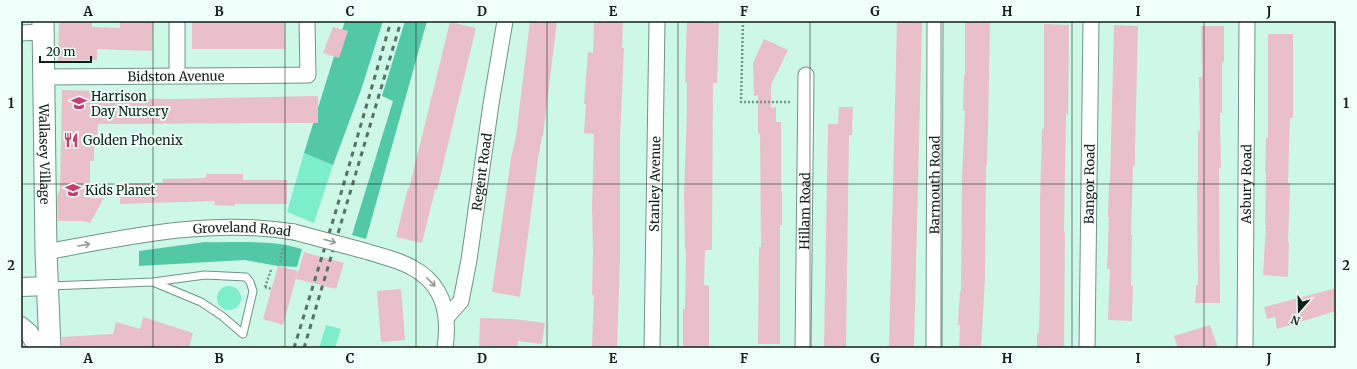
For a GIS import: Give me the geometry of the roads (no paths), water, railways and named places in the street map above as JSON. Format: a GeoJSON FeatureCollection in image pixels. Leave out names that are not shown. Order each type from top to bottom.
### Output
{"type":"FeatureCollection","features":[{"type":"Feature","properties":{"kind":"main road","name":"Wallasey Village"},"geometry":{"type":"LineString","coordinates":[[43,26],[46,252],[50,348]]}},
{"type":"Feature","properties":{"kind":"street"},"geometry":{"type":"LineString","coordinates":[[177,21],[177,75]]}},
{"type":"Feature","properties":{"kind":"street","name":"Bidston Avenue"},"geometry":{"type":"LineString","coordinates":[[44,77],[308,75],[307,21]]}},
{"type":"Feature","properties":{"kind":"street","name":"Regent Road"},"geometry":{"type":"LineString","coordinates":[[447,317],[461,302],[469,260],[491,104],[505,21]]}},
{"type":"Feature","properties":{"kind":"street","name":"Stanley Avenue"},"geometry":{"type":"LineString","coordinates":[[652,348],[657,21]]}},
{"type":"Feature","properties":{"kind":"street","name":"Barmouth Road"},"geometry":{"type":"LineString","coordinates":[[934,21],[934,348]]}},
{"type":"Feature","properties":{"kind":"street","name":"Bangor Road"},"geometry":{"type":"LineString","coordinates":[[1088,348],[1092,21]]}},
{"type":"Feature","properties":{"kind":"street","name":"Asbury Road"},"geometry":{"type":"LineString","coordinates":[[1245,348],[1247,21]]}},
{"type":"Feature","properties":{"kind":"street"},"geometry":{"type":"LineString","coordinates":[[21,33],[43,26]]}},
{"type":"Feature","properties":{"kind":"street","name":"Hillam Road"},"geometry":{"type":"LineString","coordinates":[[803,348],[806,75]]}},
{"type":"Feature","properties":{"kind":"street","name":"Groveland Road"},"geometry":{"type":"LineString","coordinates":[[46,252],[134,236],[215,228],[262,227],[294,232],[398,261],[412,267],[432,282],[442,298],[447,317],[445,348]]}},
{"type":"Feature","properties":{"kind":"street"},"geometry":{"type":"LineString","coordinates":[[21,287],[48,286]]}},
{"type":"Feature","properties":{"kind":"street"},"geometry":{"type":"LineString","coordinates":[[21,326],[29,333],[38,348]]}},
{"type":"Feature","properties":{"kind":"lane"},"geometry":{"type":"LineString","coordinates":[[48,286],[153,282],[205,276],[246,277],[250,282],[253,291],[243,334],[222,316],[201,302],[153,282]]}},
{"type":"Feature","properties":{"kind":"railway"},"geometry":{"type":"LineString","coordinates":[[294,348],[391,21]]}},
{"type":"Feature","properties":{"kind":"railway"},"geometry":{"type":"LineString","coordinates":[[304,348],[401,21]]}},
{"type":"Feature","properties":{"kind":"place","name":"Harrison Day Nursery"},"geometry":{"type":"Point","coordinates":[79,103]}},
{"type":"Feature","properties":{"kind":"place","name":"Golden Phoenix"},"geometry":{"type":"Point","coordinates":[71,140]}},
{"type":"Feature","properties":{"kind":"place","name":"Kids Planet"},"geometry":{"type":"Point","coordinates":[73,190]}}]}
